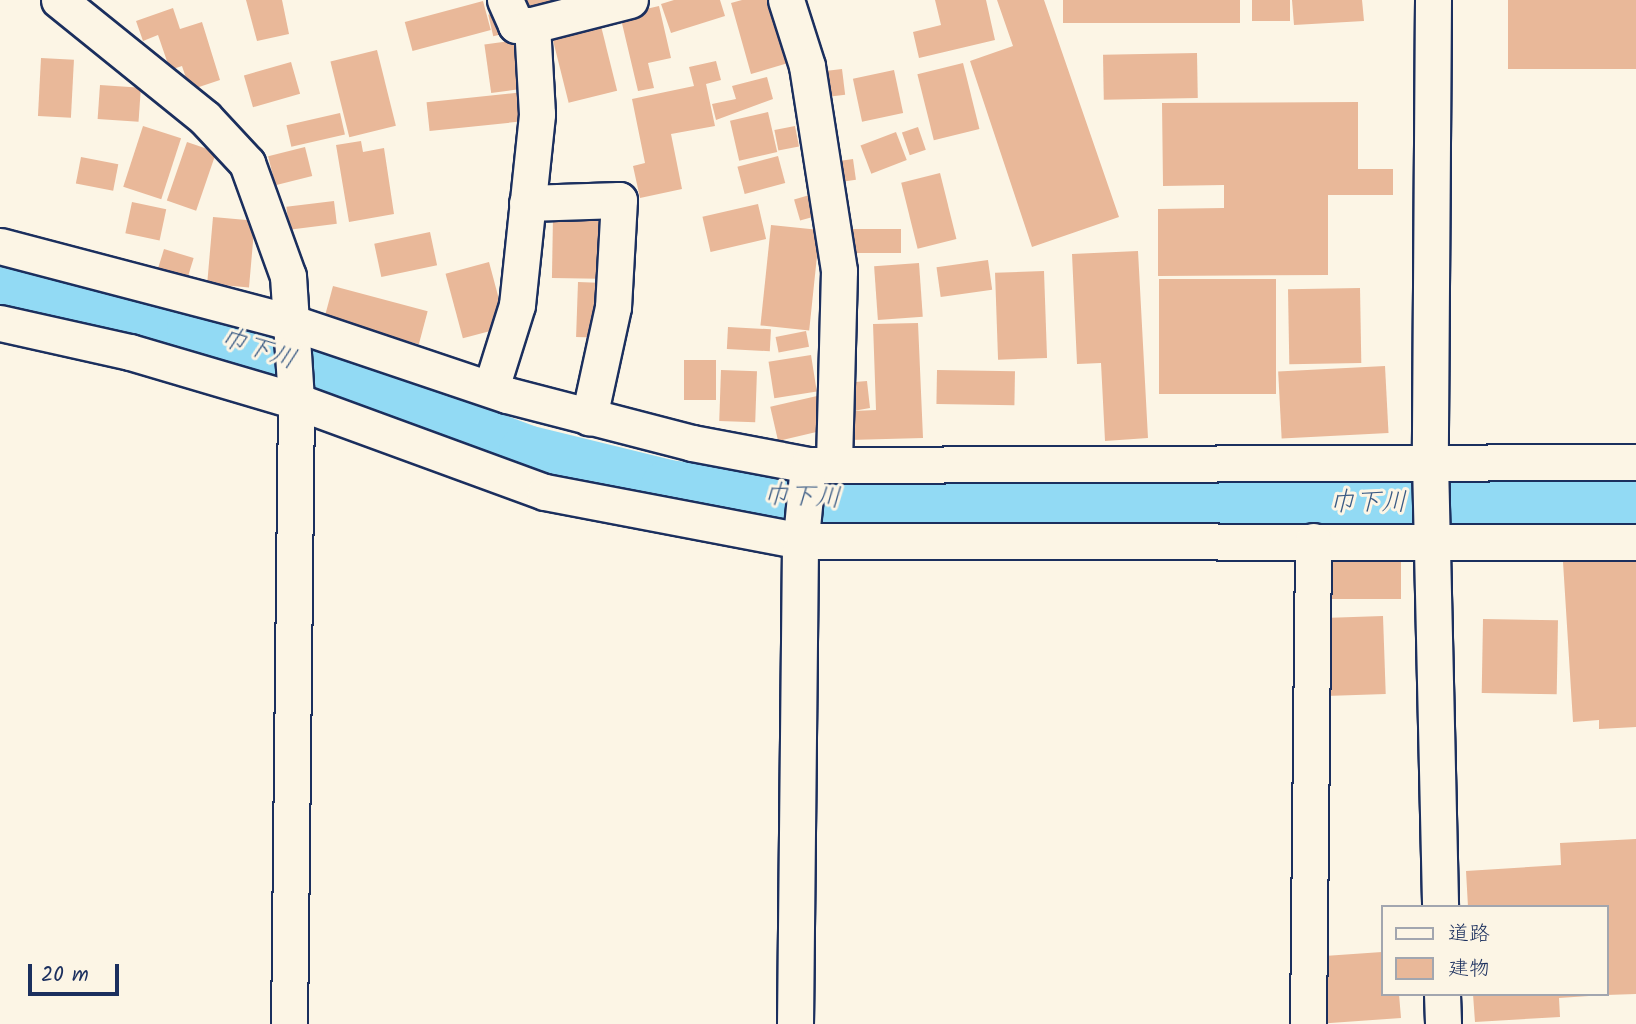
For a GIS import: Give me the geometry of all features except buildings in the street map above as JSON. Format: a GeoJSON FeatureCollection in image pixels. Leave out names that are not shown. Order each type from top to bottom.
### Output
{"type":"FeatureCollection","features":[{"type":"Feature","properties":{"kind":"street"},"geometry":{"type":"LineString","coordinates":[[59,0],[205,118],[247,163],[274,228],[294,328],[296,396],[289,1024]]}},
{"type":"Feature","properties":{"kind":"street"},"geometry":{"type":"LineString","coordinates":[[505,0],[516,25],[532,25],[630,0]]}},
{"type":"Feature","properties":{"kind":"street"},"geometry":{"type":"LineString","coordinates":[[786,0],[807,66],[839,271],[816,468],[803,536],[795,1024]]}},
{"type":"Feature","properties":{"kind":"street"},"geometry":{"type":"LineString","coordinates":[[1433,0],[1430,467],[1440,905]]}},
{"type":"Feature","properties":{"kind":"street"},"geometry":{"type":"LineString","coordinates":[[491,388],[517,305],[537,114],[532,25]]}},
{"type":"Feature","properties":{"kind":"street"},"geometry":{"type":"LineString","coordinates":[[527,203],[619,200],[612,307],[589,416]]}},
{"type":"Feature","properties":{"kind":"street"},"geometry":{"type":"LineString","coordinates":[[0,246],[294,328],[589,416],[816,468],[1430,467],[1636,462]]}},
{"type":"Feature","properties":{"kind":"street"},"geometry":{"type":"LineString","coordinates":[[0,323],[130,352],[296,396],[545,492],[803,536],[1313,541],[1431,537],[1636,542]]}},
{"type":"Feature","properties":{"kind":"street"},"geometry":{"type":"LineString","coordinates":[[1308,1024],[1313,541]]}},
{"type":"Feature","properties":{"kind":"street"},"geometry":{"type":"LineString","coordinates":[[1442,996],[1443,1024]]}},
{"type":"Feature","properties":{"kind":"waterway","name":"巾下川"},"geometry":{"type":"LineString","coordinates":[[0,280],[194,329],[526,452],[668,487],[795,501],[1636,505]]}}]}
